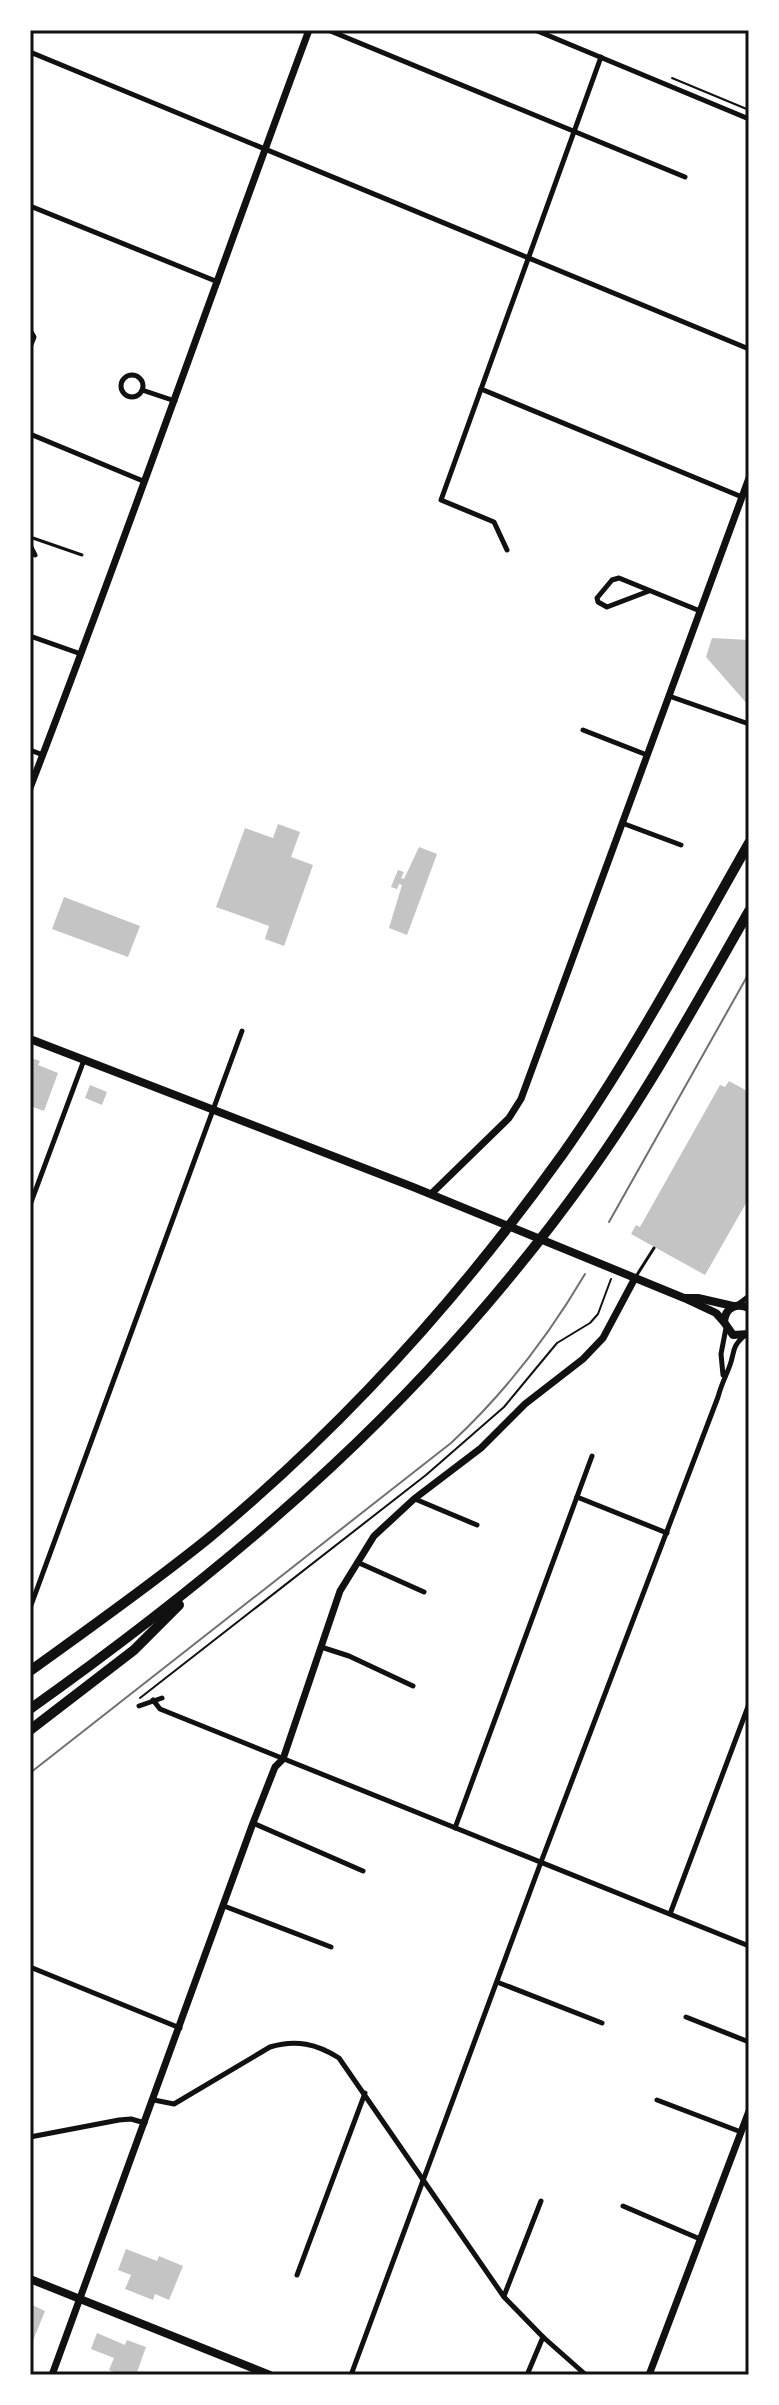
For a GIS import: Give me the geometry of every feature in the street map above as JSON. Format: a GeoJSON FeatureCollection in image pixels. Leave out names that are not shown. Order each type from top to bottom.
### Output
{"type":"FeatureCollection","features":[{"type":"Feature","properties":{"kind":"highway"},"geometry":{"type":"LineString","coordinates":[[30,1671],[139,1593],[239,1512],[352,1407],[430,1322],[504,1232],[592,1111],[749,843]]}},
{"type":"Feature","properties":{"kind":"highway"},"geometry":{"type":"LineString","coordinates":[[30,1709],[205,1578],[295,1503],[434,1366],[510,1277],[590,1173],[672,1045],[749,911]]}},
{"type":"Feature","properties":{"kind":"highway"},"geometry":{"type":"LineString","coordinates":[[30,1730],[134,1650],[205,1578]]}},
{"type":"Feature","properties":{"kind":"main road"},"geometry":{"type":"LineString","coordinates":[[30,1039],[576,1253],[716,1313],[733,1335],[746,1335]]}},
{"type":"Feature","properties":{"kind":"main road"},"geometry":{"type":"LineString","coordinates":[[684,1298],[749,1308]]}},
{"type":"Feature","properties":{"kind":"main road"},"geometry":{"type":"LineString","coordinates":[[725,1325],[726,1313],[735,1306]]}},
{"type":"Feature","properties":{"kind":"main road"},"geometry":{"type":"LineString","coordinates":[[30,2279],[270,2375]]}},
{"type":"Feature","properties":{"kind":"street"},"geometry":{"type":"LineString","coordinates":[[30,788],[309,30]]}},
{"type":"Feature","properties":{"kind":"street"},"geometry":{"type":"LineString","coordinates":[[328,30],[685,177]]}},
{"type":"Feature","properties":{"kind":"street"},"geometry":{"type":"LineString","coordinates":[[535,30],[749,119]]}},
{"type":"Feature","properties":{"kind":"street"},"geometry":{"type":"LineString","coordinates":[[30,52],[749,349]]}},
{"type":"Feature","properties":{"kind":"street"},"geometry":{"type":"LineString","coordinates":[[507,550],[494,522],[441,500],[601,57]]}},
{"type":"Feature","properties":{"kind":"street"},"geometry":{"type":"LineString","coordinates":[[30,206],[218,282]]}},
{"type":"Feature","properties":{"kind":"street"},"geometry":{"type":"LineString","coordinates":[[30,330],[34,337],[30,347]]}},
{"type":"Feature","properties":{"kind":"street"},"geometry":{"type":"LineString","coordinates":[[133,376],[142,383],[142,390],[137,396],[126,396],[121,383],[126,377],[133,376]]}},
{"type":"Feature","properties":{"kind":"street"},"geometry":{"type":"LineString","coordinates":[[481,389],[742,497]]}},
{"type":"Feature","properties":{"kind":"street"},"geometry":{"type":"LineString","coordinates":[[142,390],[175,401]]}},
{"type":"Feature","properties":{"kind":"street"},"geometry":{"type":"LineString","coordinates":[[30,434],[143,481]]}},
{"type":"Feature","properties":{"kind":"street"},"geometry":{"type":"LineString","coordinates":[[431,1194],[509,1118],[521,1099],[749,478]]}},
{"type":"Feature","properties":{"kind":"street"},"geometry":{"type":"LineString","coordinates":[[30,545],[35,555]]}},
{"type":"Feature","properties":{"kind":"street"},"geometry":{"type":"LineString","coordinates":[[649,591],[607,607],[597,598],[612,580],[619,578],[700,611]]}},
{"type":"Feature","properties":{"kind":"street"},"geometry":{"type":"LineString","coordinates":[[30,636],[81,654]]}},
{"type":"Feature","properties":{"kind":"street"},"geometry":{"type":"LineString","coordinates":[[669,696],[749,724]]}},
{"type":"Feature","properties":{"kind":"street"},"geometry":{"type":"LineString","coordinates":[[583,730],[647,755]]}},
{"type":"Feature","properties":{"kind":"street"},"geometry":{"type":"LineString","coordinates":[[30,750],[43,755]]}},
{"type":"Feature","properties":{"kind":"street"},"geometry":{"type":"LineString","coordinates":[[622,823],[681,845]]}},
{"type":"Feature","properties":{"kind":"street"},"geometry":{"type":"LineString","coordinates":[[30,1608],[242,1031]]}},
{"type":"Feature","properties":{"kind":"street"},"geometry":{"type":"LineString","coordinates":[[30,1205],[84,1060]]}},
{"type":"Feature","properties":{"kind":"street"},"geometry":{"type":"LineString","coordinates":[[52,2375],[253,1823],[275,1767],[283,1759],[340,1591],[374,1536],[414,1499],[457,1468],[525,1404],[583,1359],[603,1338],[635,1278]]}},
{"type":"Feature","properties":{"kind":"street"},"geometry":{"type":"LineString","coordinates":[[735,1306],[749,1296]]}},
{"type":"Feature","properties":{"kind":"street"},"geometry":{"type":"LineString","coordinates":[[724,1376],[721,1354],[725,1325]]}},
{"type":"Feature","properties":{"kind":"street"},"geometry":{"type":"LineString","coordinates":[[351,2375],[541,1862],[730,1366],[731,1351],[746,1335]]}},
{"type":"Feature","properties":{"kind":"street"},"geometry":{"type":"LineString","coordinates":[[455,1828],[592,1456]]}},
{"type":"Feature","properties":{"kind":"street"},"geometry":{"type":"LineString","coordinates":[[577,1497],[667,1533]]}},
{"type":"Feature","properties":{"kind":"street"},"geometry":{"type":"LineString","coordinates":[[414,1499],[477,1525]]}},
{"type":"Feature","properties":{"kind":"street"},"geometry":{"type":"LineString","coordinates":[[356,1561],[424,1592]]}},
{"type":"Feature","properties":{"kind":"street"},"geometry":{"type":"LineString","coordinates":[[320,1646],[413,1686]]}},
{"type":"Feature","properties":{"kind":"street"},"geometry":{"type":"LineString","coordinates":[[138,1703],[162,1698]]}},
{"type":"Feature","properties":{"kind":"street"},"geometry":{"type":"LineString","coordinates":[[153,1700],[160,1709],[749,1946]]}},
{"type":"Feature","properties":{"kind":"street"},"geometry":{"type":"LineString","coordinates":[[670,1914],[749,1704]]}},
{"type":"Feature","properties":{"kind":"street"},"geometry":{"type":"LineString","coordinates":[[253,1823],[363,1871]]}},
{"type":"Feature","properties":{"kind":"street"},"geometry":{"type":"LineString","coordinates":[[224,1906],[331,1947]]}},
{"type":"Feature","properties":{"kind":"street"},"geometry":{"type":"LineString","coordinates":[[30,1967],[180,2028]]}},
{"type":"Feature","properties":{"kind":"street"},"geometry":{"type":"LineString","coordinates":[[497,1982],[602,2023]]}},
{"type":"Feature","properties":{"kind":"street"},"geometry":{"type":"LineString","coordinates":[[686,2017],[749,2042]]}},
{"type":"Feature","properties":{"kind":"street"},"geometry":{"type":"LineString","coordinates":[[154,2100],[174,2104],[270,2047],[285,2042],[314,2046],[339,2058],[504,2297],[586,2375]]}},
{"type":"Feature","properties":{"kind":"street"},"geometry":{"type":"LineString","coordinates":[[297,2275],[365,2093]]}},
{"type":"Feature","properties":{"kind":"street"},"geometry":{"type":"LineString","coordinates":[[657,2100],[741,2132]]}},
{"type":"Feature","properties":{"kind":"street"},"geometry":{"type":"LineString","coordinates":[[649,2375],[749,2111]]}},
{"type":"Feature","properties":{"kind":"street"},"geometry":{"type":"LineString","coordinates":[[30,2137],[119,2120],[145,2123]]}},
{"type":"Feature","properties":{"kind":"street"},"geometry":{"type":"LineString","coordinates":[[504,2297],[541,2201]]}},
{"type":"Feature","properties":{"kind":"street"},"geometry":{"type":"LineString","coordinates":[[623,2206],[700,2239]]}},
{"type":"Feature","properties":{"kind":"street"},"geometry":{"type":"LineString","coordinates":[[527,2375],[543,2337]]}},
{"type":"Feature","properties":{"kind":"lane"},"geometry":{"type":"LineString","coordinates":[[30,537],[82,555]]}},
{"type":"Feature","properties":{"kind":"lane"},"geometry":{"type":"LineString","coordinates":[[635,1278],[654,1248]]}},
{"type":"Feature","properties":{"kind":"path"},"geometry":{"type":"LineString","coordinates":[[138,1703],[357,1529],[504,1407],[557,1343],[590,1323],[598,1314],[611,1279]]}},
{"type":"Feature","properties":{"kind":"building"},"geometry":{"type":"Polygon","coordinates":[[[712,638],[749,640],[749,706],[706,657],[712,638]]]}},
{"type":"Feature","properties":{"kind":"building"},"geometry":{"type":"Polygon","coordinates":[[[278,824],[300,832],[291,857],[313,865],[284,946],[265,939],[269,926],[216,907],[245,828],[273,838],[278,824]]]}},
{"type":"Feature","properties":{"kind":"building"},"geometry":{"type":"Polygon","coordinates":[[[419,847],[437,854],[407,935],[389,928],[402,885],[399,884],[397,889],[391,887],[398,870],[404,872],[401,878],[404,879],[419,847]]]}},
{"type":"Feature","properties":{"kind":"building"},"geometry":{"type":"Polygon","coordinates":[[[64,897],[140,926],[128,957],[52,929],[64,897]]]}},
{"type":"Feature","properties":{"kind":"building"},"geometry":{"type":"Polygon","coordinates":[[[31,1058],[40,1061],[38,1065],[58,1073],[44,1111],[30,1106],[31,1058]]]}},
{"type":"Feature","properties":{"kind":"building"},"geometry":{"type":"Polygon","coordinates":[[[729,1081],[749,1092],[749,1198],[705,1275],[631,1234],[636,1225],[640,1227],[720,1085],[725,1087],[729,1081]]]}},
{"type":"Feature","properties":{"kind":"building"},"geometry":{"type":"Polygon","coordinates":[[[90,1085],[107,1092],[102,1105],[85,1098],[90,1085]]]}},
{"type":"Feature","properties":{"kind":"building"},"geometry":{"type":"Polygon","coordinates":[[[126,2249],[157,2261],[159,2256],[183,2266],[169,2300],[155,2294],[153,2300],[125,2289],[131,2275],[118,2270],[126,2249]]]}},
{"type":"Feature","properties":{"kind":"building"},"geometry":{"type":"Polygon","coordinates":[[[30,2304],[45,2311],[30,2348],[30,2304]]]}},
{"type":"Feature","properties":{"kind":"building"},"geometry":{"type":"Polygon","coordinates":[[[97,2333],[125,2345],[127,2340],[146,2347],[136,2375],[120,2375],[109,2370],[114,2358],[91,2349],[97,2333]]]}},
{"type":"Feature","properties":{"kind":"tram line"},"geometry":{"type":"LineString","coordinates":[[609,1222],[749,973]]}},
{"type":"Feature","properties":{"kind":"tram line"},"geometry":{"type":"LineString","coordinates":[[30,1773],[451,1443],[490,1404],[524,1363],[585,1274]]}}]}
